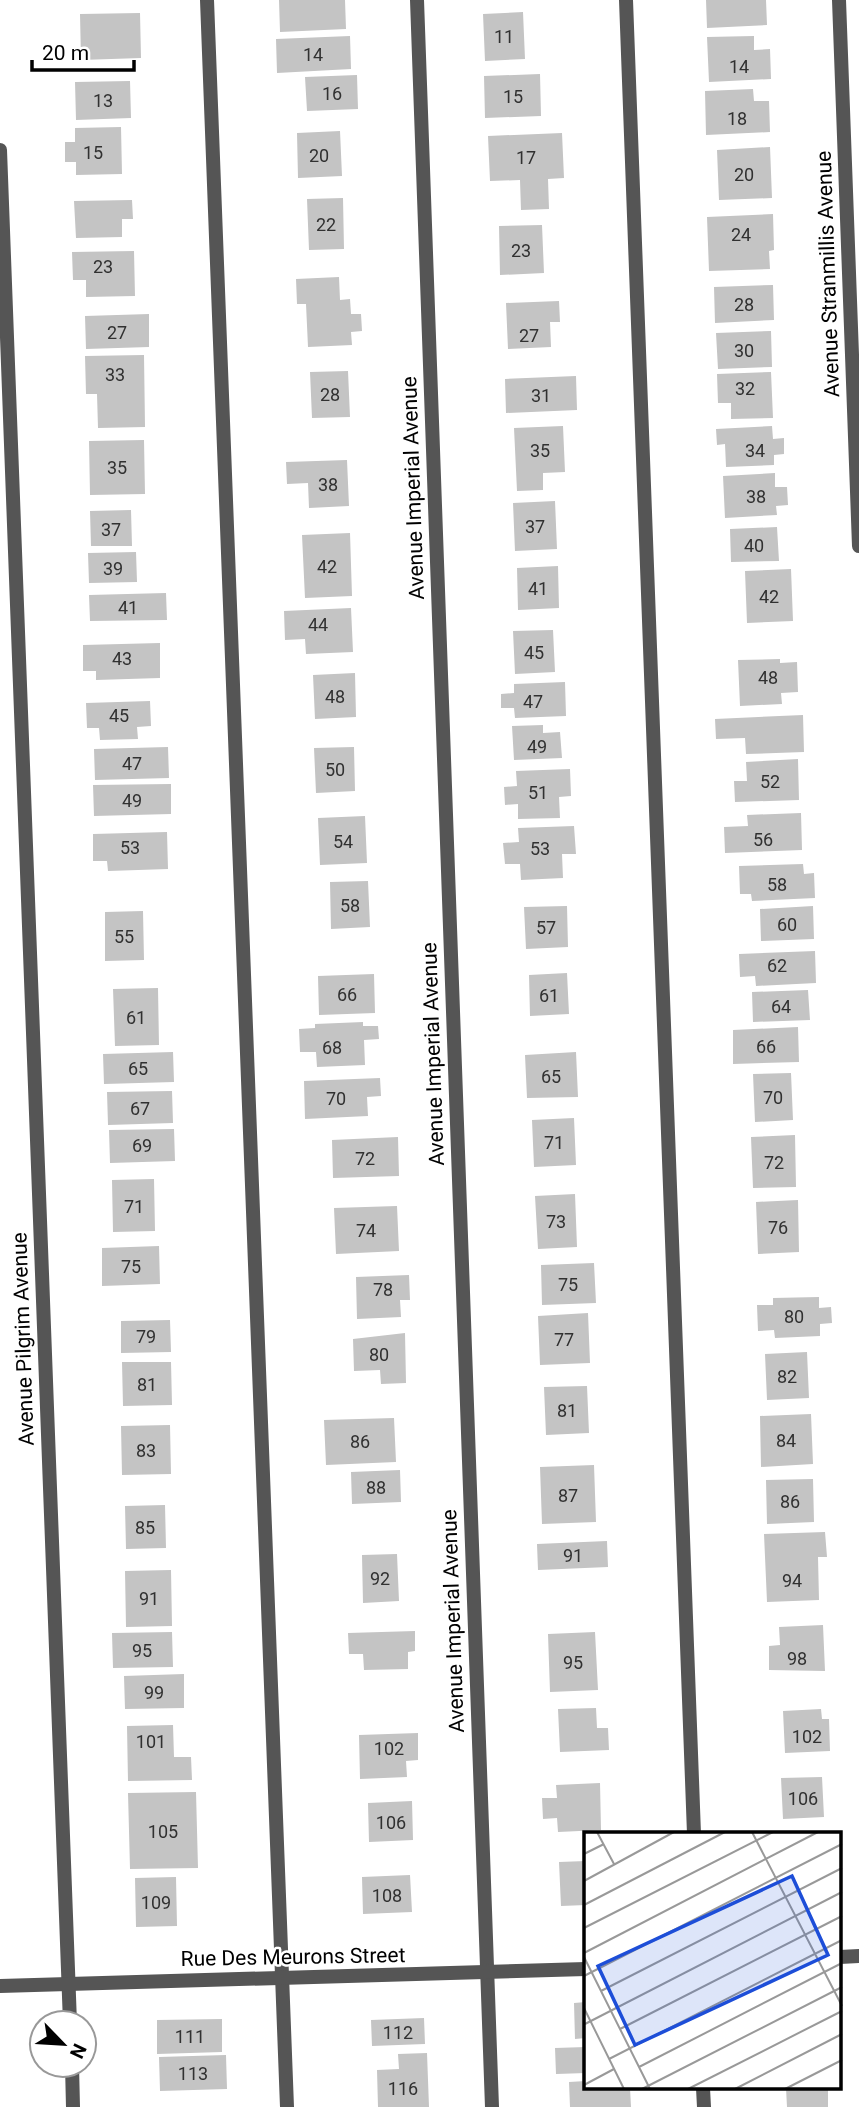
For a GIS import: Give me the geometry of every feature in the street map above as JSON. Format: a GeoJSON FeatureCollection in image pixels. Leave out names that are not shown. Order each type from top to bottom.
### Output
{"type":"FeatureCollection","features":[{"type":"Feature","properties":{"kind":"street"},"geometry":{"type":"LineString","coordinates":[[208,0],[287,2107]]}},
{"type":"Feature","properties":{"kind":"street","name":"Avenue Imperial Avenue"},"geometry":{"type":"LineString","coordinates":[[417,0],[492,2107]]}},
{"type":"Feature","properties":{"kind":"street"},"geometry":{"type":"LineString","coordinates":[[626,0],[694,1832]]}},
{"type":"Feature","properties":{"kind":"street","name":"Avenue Stranmillis Avenue"},"geometry":{"type":"LineString","coordinates":[[839,0],[859,546]]}},
{"type":"Feature","properties":{"kind":"street","name":"Avenue Pilgrim Avenue"},"geometry":{"type":"LineString","coordinates":[[0,150],[69,2009]]}},
{"type":"Feature","properties":{"kind":"street","name":"Rue Des Meurons Street"},"geometry":{"type":"LineString","coordinates":[[0,1986],[584,1969]]}},
{"type":"Feature","properties":{"kind":"street"},"geometry":{"type":"LineString","coordinates":[[72,2079],[73,2107]]}},
{"type":"Feature","properties":{"kind":"building"},"geometry":{"type":"Polygon","coordinates":[[[279,0],[345,0],[346,29],[280,32],[279,0]]]}},
{"type":"Feature","properties":{"kind":"building"},"geometry":{"type":"Polygon","coordinates":[[[706,0],[766,0],[767,25],[707,28],[706,0]]]}},
{"type":"Feature","properties":{"kind":"building"},"geometry":{"type":"Polygon","coordinates":[[[523,12],[525,59],[485,61],[483,14],[523,12]]]}},
{"type":"Feature","properties":{"kind":"building"},"geometry":{"type":"Polygon","coordinates":[[[140,13],[141,58],[81,60],[80,14],[140,13]]]}},
{"type":"Feature","properties":{"kind":"building"},"geometry":{"type":"Polygon","coordinates":[[[350,36],[351,69],[277,73],[276,39],[350,36]]]}},
{"type":"Feature","properties":{"kind":"building"},"geometry":{"type":"Polygon","coordinates":[[[754,36],[754,50],[770,49],[771,79],[709,82],[707,37],[754,36]]]}},
{"type":"Feature","properties":{"kind":"building"},"geometry":{"type":"Polygon","coordinates":[[[540,74],[541,116],[485,118],[484,76],[540,74]]]}},
{"type":"Feature","properties":{"kind":"building"},"geometry":{"type":"Polygon","coordinates":[[[357,75],[358,109],[307,111],[305,77],[357,75]]]}},
{"type":"Feature","properties":{"kind":"building"},"geometry":{"type":"Polygon","coordinates":[[[130,81],[131,118],[76,120],[75,82],[130,81]]]}},
{"type":"Feature","properties":{"kind":"building"},"geometry":{"type":"Polygon","coordinates":[[[753,89],[754,101],[769,101],[770,132],[706,135],[705,91],[753,89]]]}},
{"type":"Feature","properties":{"kind":"building"},"geometry":{"type":"Polygon","coordinates":[[[121,127],[122,174],[76,175],[76,162],[65,162],[65,142],[75,142],[75,128],[121,127]]]}},
{"type":"Feature","properties":{"kind":"building"},"geometry":{"type":"Polygon","coordinates":[[[340,131],[342,176],[298,178],[297,133],[340,131]]]}},
{"type":"Feature","properties":{"kind":"building"},"geometry":{"type":"Polygon","coordinates":[[[562,133],[564,178],[548,179],[549,209],[521,210],[520,180],[490,181],[488,136],[562,133]]]}},
{"type":"Feature","properties":{"kind":"building"},"geometry":{"type":"Polygon","coordinates":[[[770,147],[772,198],[719,200],[717,150],[770,147]]]}},
{"type":"Feature","properties":{"kind":"building"},"geometry":{"type":"Polygon","coordinates":[[[343,198],[344,249],[309,250],[307,199],[343,198]]]}},
{"type":"Feature","properties":{"kind":"building"},"geometry":{"type":"Polygon","coordinates":[[[132,200],[133,219],[122,219],[122,237],[76,238],[74,201],[132,200]]]}},
{"type":"Feature","properties":{"kind":"building"},"geometry":{"type":"Polygon","coordinates":[[[773,214],[774,250],[769,251],[770,269],[709,271],[707,217],[773,214]]]}},
{"type":"Feature","properties":{"kind":"building"},"geometry":{"type":"Polygon","coordinates":[[[542,225],[544,273],[500,275],[499,226],[542,225]]]}},
{"type":"Feature","properties":{"kind":"building"},"geometry":{"type":"Polygon","coordinates":[[[134,251],[135,296],[86,297],[86,280],[73,280],[72,252],[134,251]]]}},
{"type":"Feature","properties":{"kind":"building"},"geometry":{"type":"Polygon","coordinates":[[[339,277],[340,300],[350,299],[351,314],[361,314],[362,331],[351,332],[352,345],[308,347],[306,304],[297,304],[296,279],[339,277]]]}},
{"type":"Feature","properties":{"kind":"building"},"geometry":{"type":"Polygon","coordinates":[[[773,285],[774,320],[715,323],[714,287],[773,285]]]}},
{"type":"Feature","properties":{"kind":"building"},"geometry":{"type":"Polygon","coordinates":[[[559,301],[560,322],[550,322],[551,347],[508,349],[506,303],[559,301]]]}},
{"type":"Feature","properties":{"kind":"building"},"geometry":{"type":"Polygon","coordinates":[[[149,314],[149,347],[86,349],[85,316],[149,314]]]}},
{"type":"Feature","properties":{"kind":"building"},"geometry":{"type":"Polygon","coordinates":[[[771,331],[772,367],[718,369],[716,333],[771,331]]]}},
{"type":"Feature","properties":{"kind":"building"},"geometry":{"type":"Polygon","coordinates":[[[144,355],[145,427],[98,428],[97,394],[86,394],[85,356],[144,355]]]}},
{"type":"Feature","properties":{"kind":"building"},"geometry":{"type":"Polygon","coordinates":[[[348,371],[350,417],[312,418],[310,372],[348,371]]]}},
{"type":"Feature","properties":{"kind":"building"},"geometry":{"type":"Polygon","coordinates":[[[771,372],[773,418],[731,419],[731,403],[718,403],[717,374],[771,372]]]}},
{"type":"Feature","properties":{"kind":"building"},"geometry":{"type":"Polygon","coordinates":[[[576,376],[577,410],[506,413],[505,379],[576,376]]]}},
{"type":"Feature","properties":{"kind":"building"},"geometry":{"type":"Polygon","coordinates":[[[563,426],[565,472],[543,473],[543,490],[517,491],[514,428],[563,426]]]}},
{"type":"Feature","properties":{"kind":"building"},"geometry":{"type":"Polygon","coordinates":[[[772,426],[773,439],[784,438],[784,454],[774,455],[774,465],[726,467],[725,444],[717,445],[716,429],[772,426]]]}},
{"type":"Feature","properties":{"kind":"building"},"geometry":{"type":"Polygon","coordinates":[[[144,440],[145,494],[90,495],[89,441],[144,440]]]}},
{"type":"Feature","properties":{"kind":"building"},"geometry":{"type":"Polygon","coordinates":[[[347,460],[349,506],[309,508],[308,483],[287,484],[286,462],[347,460]]]}},
{"type":"Feature","properties":{"kind":"building"},"geometry":{"type":"Polygon","coordinates":[[[775,473],[775,487],[787,487],[788,505],[776,506],[777,515],[725,518],[723,476],[775,473]]]}},
{"type":"Feature","properties":{"kind":"building"},"geometry":{"type":"Polygon","coordinates":[[[555,501],[557,549],[515,551],[513,503],[555,501]]]}},
{"type":"Feature","properties":{"kind":"building"},"geometry":{"type":"Polygon","coordinates":[[[131,510],[132,546],[91,546],[90,511],[131,510]]]}},
{"type":"Feature","properties":{"kind":"building"},"geometry":{"type":"Polygon","coordinates":[[[777,527],[779,561],[731,562],[730,529],[777,527]]]}},
{"type":"Feature","properties":{"kind":"building"},"geometry":{"type":"Polygon","coordinates":[[[350,533],[352,596],[305,598],[302,535],[350,533]]]}},
{"type":"Feature","properties":{"kind":"building"},"geometry":{"type":"Polygon","coordinates":[[[136,552],[137,582],[89,583],[88,553],[136,552]]]}},
{"type":"Feature","properties":{"kind":"building"},"geometry":{"type":"Polygon","coordinates":[[[558,566],[559,608],[518,610],[517,568],[558,566]]]}},
{"type":"Feature","properties":{"kind":"building"},"geometry":{"type":"Polygon","coordinates":[[[791,569],[793,621],[747,623],[745,571],[791,569]]]}},
{"type":"Feature","properties":{"kind":"building"},"geometry":{"type":"Polygon","coordinates":[[[166,593],[167,620],[90,621],[89,595],[166,593]]]}},
{"type":"Feature","properties":{"kind":"building"},"geometry":{"type":"Polygon","coordinates":[[[351,608],[353,652],[306,654],[305,639],[285,640],[284,611],[351,608]]]}},
{"type":"Feature","properties":{"kind":"building"},"geometry":{"type":"Polygon","coordinates":[[[553,630],[555,672],[515,674],[513,631],[553,630]]]}},
{"type":"Feature","properties":{"kind":"building"},"geometry":{"type":"Polygon","coordinates":[[[160,643],[160,678],[96,680],[96,671],[83,671],[83,645],[160,643]]]}},
{"type":"Feature","properties":{"kind":"building"},"geometry":{"type":"Polygon","coordinates":[[[780,659],[780,663],[797,662],[798,692],[781,693],[782,704],[740,706],[738,660],[780,659]]]}},
{"type":"Feature","properties":{"kind":"building"},"geometry":{"type":"Polygon","coordinates":[[[355,673],[356,717],[315,719],[313,675],[355,673]]]}},
{"type":"Feature","properties":{"kind":"building"},"geometry":{"type":"Polygon","coordinates":[[[565,682],[566,716],[515,718],[514,708],[501,708],[501,694],[514,693],[514,684],[565,682]]]}},
{"type":"Feature","properties":{"kind":"building"},"geometry":{"type":"Polygon","coordinates":[[[150,701],[151,726],[137,727],[138,739],[100,740],[99,728],[87,728],[86,703],[150,701]]]}},
{"type":"Feature","properties":{"kind":"building"},"geometry":{"type":"Polygon","coordinates":[[[803,715],[804,752],[746,754],[745,738],[716,739],[715,719],[803,715]]]}},
{"type":"Feature","properties":{"kind":"building"},"geometry":{"type":"Polygon","coordinates":[[[543,725],[543,733],[560,732],[562,758],[514,760],[512,726],[543,725]]]}},
{"type":"Feature","properties":{"kind":"building"},"geometry":{"type":"Polygon","coordinates":[[[168,747],[169,778],[95,780],[94,749],[168,747]]]}},
{"type":"Feature","properties":{"kind":"building"},"geometry":{"type":"Polygon","coordinates":[[[354,747],[355,791],[316,793],[314,748],[354,747]]]}},
{"type":"Feature","properties":{"kind":"building"},"geometry":{"type":"Polygon","coordinates":[[[798,759],[799,800],[735,802],[734,781],[747,781],[746,762],[798,759]]]}},
{"type":"Feature","properties":{"kind":"building"},"geometry":{"type":"Polygon","coordinates":[[[570,769],[571,796],[559,797],[560,818],[518,819],[518,804],[505,805],[504,787],[517,786],[516,771],[570,769]]]}},
{"type":"Feature","properties":{"kind":"building"},"geometry":{"type":"Polygon","coordinates":[[[171,784],[171,814],[94,816],[93,785],[171,784]]]}},
{"type":"Feature","properties":{"kind":"building"},"geometry":{"type":"Polygon","coordinates":[[[801,813],[802,850],[725,853],[724,827],[748,826],[747,815],[801,813]]]}},
{"type":"Feature","properties":{"kind":"building"},"geometry":{"type":"Polygon","coordinates":[[[365,816],[367,863],[320,865],[318,818],[365,816]]]}},
{"type":"Feature","properties":{"kind":"building"},"geometry":{"type":"Polygon","coordinates":[[[574,826],[576,854],[562,854],[563,878],[521,880],[520,864],[505,864],[503,843],[519,842],[518,828],[574,826]]]}},
{"type":"Feature","properties":{"kind":"building"},"geometry":{"type":"Polygon","coordinates":[[[167,832],[168,869],[108,871],[107,861],[93,861],[93,834],[167,832]]]}},
{"type":"Feature","properties":{"kind":"building"},"geometry":{"type":"Polygon","coordinates":[[[803,864],[804,874],[814,873],[815,898],[752,901],[751,894],[740,894],[739,866],[803,864]]]}},
{"type":"Feature","properties":{"kind":"building"},"geometry":{"type":"Polygon","coordinates":[[[368,881],[370,927],[331,929],[330,882],[368,881]]]}},
{"type":"Feature","properties":{"kind":"building"},"geometry":{"type":"Polygon","coordinates":[[[567,906],[568,947],[526,949],[524,907],[567,906]]]}},
{"type":"Feature","properties":{"kind":"building"},"geometry":{"type":"Polygon","coordinates":[[[813,906],[814,939],[761,941],[760,909],[813,906]]]}},
{"type":"Feature","properties":{"kind":"building"},"geometry":{"type":"Polygon","coordinates":[[[143,911],[144,960],[105,961],[105,912],[143,911]]]}},
{"type":"Feature","properties":{"kind":"building"},"geometry":{"type":"Polygon","coordinates":[[[815,951],[816,983],[756,986],[755,976],[740,977],[739,954],[815,951]]]}},
{"type":"Feature","properties":{"kind":"building"},"geometry":{"type":"Polygon","coordinates":[[[567,973],[569,1014],[530,1016],[529,975],[567,973]]]}},
{"type":"Feature","properties":{"kind":"building"},"geometry":{"type":"Polygon","coordinates":[[[374,974],[375,1013],[319,1015],[318,976],[374,974]]]}},
{"type":"Feature","properties":{"kind":"building"},"geometry":{"type":"Polygon","coordinates":[[[158,988],[159,1045],[115,1046],[113,989],[158,988]]]}},
{"type":"Feature","properties":{"kind":"building"},"geometry":{"type":"Polygon","coordinates":[[[808,990],[810,1020],[753,1022],[752,992],[808,990]]]}},
{"type":"Feature","properties":{"kind":"building"},"geometry":{"type":"Polygon","coordinates":[[[363,1022],[363,1026],[378,1026],[379,1039],[364,1040],[365,1065],[317,1067],[316,1052],[300,1052],[299,1029],[315,1028],[315,1024],[363,1022]]]}},
{"type":"Feature","properties":{"kind":"building"},"geometry":{"type":"Polygon","coordinates":[[[798,1027],[799,1062],[733,1064],[733,1030],[798,1027]]]}},
{"type":"Feature","properties":{"kind":"building"},"geometry":{"type":"Polygon","coordinates":[[[173,1052],[174,1082],[104,1084],[103,1054],[173,1052]]]}},
{"type":"Feature","properties":{"kind":"building"},"geometry":{"type":"Polygon","coordinates":[[[576,1052],[578,1097],[527,1098],[525,1055],[576,1052]]]}},
{"type":"Feature","properties":{"kind":"building"},"geometry":{"type":"Polygon","coordinates":[[[791,1073],[793,1120],[755,1122],[753,1074],[791,1073]]]}},
{"type":"Feature","properties":{"kind":"building"},"geometry":{"type":"Polygon","coordinates":[[[380,1078],[381,1096],[367,1097],[368,1116],[305,1119],[304,1081],[380,1078]]]}},
{"type":"Feature","properties":{"kind":"building"},"geometry":{"type":"Polygon","coordinates":[[[172,1091],[173,1123],[108,1125],[107,1092],[172,1091]]]}},
{"type":"Feature","properties":{"kind":"building"},"geometry":{"type":"Polygon","coordinates":[[[574,1118],[576,1165],[534,1167],[532,1120],[574,1118]]]}},
{"type":"Feature","properties":{"kind":"building"},"geometry":{"type":"Polygon","coordinates":[[[174,1129],[175,1161],[110,1163],[109,1130],[174,1129]]]}},
{"type":"Feature","properties":{"kind":"building"},"geometry":{"type":"Polygon","coordinates":[[[795,1135],[796,1187],[753,1188],[751,1137],[795,1135]]]}},
{"type":"Feature","properties":{"kind":"building"},"geometry":{"type":"Polygon","coordinates":[[[398,1137],[399,1176],[333,1178],[332,1140],[398,1137]]]}},
{"type":"Feature","properties":{"kind":"building"},"geometry":{"type":"Polygon","coordinates":[[[154,1179],[155,1231],[113,1232],[112,1180],[154,1179]]]}},
{"type":"Feature","properties":{"kind":"building"},"geometry":{"type":"Polygon","coordinates":[[[575,1194],[577,1247],[538,1249],[535,1196],[575,1194]]]}},
{"type":"Feature","properties":{"kind":"building"},"geometry":{"type":"Polygon","coordinates":[[[798,1200],[799,1252],[758,1254],[756,1202],[798,1200]]]}},
{"type":"Feature","properties":{"kind":"building"},"geometry":{"type":"Polygon","coordinates":[[[397,1206],[399,1251],[336,1254],[334,1208],[397,1206]]]}},
{"type":"Feature","properties":{"kind":"building"},"geometry":{"type":"Polygon","coordinates":[[[159,1246],[160,1284],[102,1286],[102,1248],[159,1246]]]}},
{"type":"Feature","properties":{"kind":"building"},"geometry":{"type":"Polygon","coordinates":[[[594,1263],[596,1303],[542,1305],[541,1265],[594,1263]]]}},
{"type":"Feature","properties":{"kind":"building"},"geometry":{"type":"Polygon","coordinates":[[[409,1275],[410,1300],[400,1300],[401,1317],[357,1319],[356,1277],[409,1275]]]}},
{"type":"Feature","properties":{"kind":"building"},"geometry":{"type":"Polygon","coordinates":[[[819,1297],[819,1308],[831,1307],[832,1323],[820,1324],[820,1336],[775,1338],[774,1330],[758,1331],[757,1305],[773,1305],[773,1298],[819,1297]]]}},
{"type":"Feature","properties":{"kind":"building"},"geometry":{"type":"Polygon","coordinates":[[[588,1313],[590,1363],[540,1365],[538,1316],[588,1313]]]}},
{"type":"Feature","properties":{"kind":"building"},"geometry":{"type":"Polygon","coordinates":[[[170,1320],[171,1352],[121,1353],[121,1321],[170,1320]]]}},
{"type":"Feature","properties":{"kind":"building"},"geometry":{"type":"Polygon","coordinates":[[[405,1333],[406,1383],[381,1384],[380,1370],[354,1371],[353,1339],[405,1333]]]}},
{"type":"Feature","properties":{"kind":"building"},"geometry":{"type":"Polygon","coordinates":[[[807,1352],[809,1398],[767,1400],[765,1354],[807,1352]]]}},
{"type":"Feature","properties":{"kind":"building"},"geometry":{"type":"Polygon","coordinates":[[[122,1362],[171,1362],[172,1405],[123,1406],[122,1362]]]}},
{"type":"Feature","properties":{"kind":"building"},"geometry":{"type":"Polygon","coordinates":[[[587,1386],[589,1433],[546,1435],[544,1387],[587,1386]]]}},
{"type":"Feature","properties":{"kind":"building"},"geometry":{"type":"Polygon","coordinates":[[[811,1414],[813,1464],[761,1467],[760,1416],[811,1414]]]}},
{"type":"Feature","properties":{"kind":"building"},"geometry":{"type":"Polygon","coordinates":[[[394,1418],[396,1462],[326,1465],[324,1420],[394,1418]]]}},
{"type":"Feature","properties":{"kind":"building"},"geometry":{"type":"Polygon","coordinates":[[[170,1425],[171,1474],[122,1475],[121,1426],[170,1425]]]}},
{"type":"Feature","properties":{"kind":"building"},"geometry":{"type":"Polygon","coordinates":[[[594,1465],[596,1522],[542,1524],[540,1467],[594,1465]]]}},
{"type":"Feature","properties":{"kind":"building"},"geometry":{"type":"Polygon","coordinates":[[[400,1470],[401,1502],[352,1504],[351,1472],[400,1470]]]}},
{"type":"Feature","properties":{"kind":"building"},"geometry":{"type":"Polygon","coordinates":[[[813,1479],[814,1522],[767,1524],[766,1480],[813,1479]]]}},
{"type":"Feature","properties":{"kind":"building"},"geometry":{"type":"Polygon","coordinates":[[[165,1505],[166,1548],[126,1549],[125,1506],[165,1505]]]}},
{"type":"Feature","properties":{"kind":"building"},"geometry":{"type":"Polygon","coordinates":[[[825,1532],[827,1557],[818,1557],[819,1600],[767,1602],[764,1534],[825,1532]]]}},
{"type":"Feature","properties":{"kind":"building"},"geometry":{"type":"Polygon","coordinates":[[[607,1541],[608,1567],[538,1570],[537,1544],[607,1541]]]}},
{"type":"Feature","properties":{"kind":"building"},"geometry":{"type":"Polygon","coordinates":[[[397,1554],[399,1601],[363,1603],[362,1555],[397,1554]]]}},
{"type":"Feature","properties":{"kind":"building"},"geometry":{"type":"Polygon","coordinates":[[[171,1570],[172,1626],[126,1627],[125,1571],[171,1570]]]}},
{"type":"Feature","properties":{"kind":"building"},"geometry":{"type":"Polygon","coordinates":[[[823,1625],[825,1671],[769,1670],[769,1646],[780,1645],[779,1627],[823,1625]]]}},
{"type":"Feature","properties":{"kind":"building"},"geometry":{"type":"Polygon","coordinates":[[[415,1631],[415,1651],[408,1652],[408,1669],[364,1670],[363,1654],[349,1654],[348,1633],[415,1631]]]}},
{"type":"Feature","properties":{"kind":"building"},"geometry":{"type":"Polygon","coordinates":[[[172,1632],[173,1667],[113,1668],[112,1633],[172,1632]]]}},
{"type":"Feature","properties":{"kind":"building"},"geometry":{"type":"Polygon","coordinates":[[[595,1632],[598,1690],[550,1692],[548,1634],[595,1632]]]}},
{"type":"Feature","properties":{"kind":"building"},"geometry":{"type":"Polygon","coordinates":[[[184,1674],[184,1708],[125,1709],[124,1676],[184,1674]]]}},
{"type":"Feature","properties":{"kind":"building"},"geometry":{"type":"Polygon","coordinates":[[[596,1708],[597,1728],[608,1728],[609,1750],[560,1752],[558,1709],[596,1708]]]}},
{"type":"Feature","properties":{"kind":"building"},"geometry":{"type":"Polygon","coordinates":[[[821,1709],[822,1719],[829,1719],[830,1751],[785,1753],[783,1711],[821,1709]]]}},
{"type":"Feature","properties":{"kind":"building"},"geometry":{"type":"Polygon","coordinates":[[[173,1725],[174,1757],[191,1757],[192,1780],[128,1781],[127,1726],[173,1725]]]}},
{"type":"Feature","properties":{"kind":"building"},"geometry":{"type":"Polygon","coordinates":[[[418,1733],[418,1760],[406,1761],[407,1777],[360,1779],[359,1735],[418,1733]]]}},
{"type":"Feature","properties":{"kind":"building"},"geometry":{"type":"Polygon","coordinates":[[[822,1777],[824,1817],[783,1819],[781,1778],[822,1777]]]}},
{"type":"Feature","properties":{"kind":"building"},"geometry":{"type":"Polygon","coordinates":[[[600,1783],[601,1830],[558,1832],[557,1818],[543,1819],[542,1798],[557,1798],[556,1785],[600,1783]]]}},
{"type":"Feature","properties":{"kind":"building"},"geometry":{"type":"Polygon","coordinates":[[[196,1792],[198,1868],[130,1869],[128,1793],[196,1792]]]}},
{"type":"Feature","properties":{"kind":"building"},"geometry":{"type":"Polygon","coordinates":[[[412,1801],[413,1840],[369,1842],[368,1803],[412,1801]]]}},
{"type":"Feature","properties":{"kind":"building"},"geometry":{"type":"Polygon","coordinates":[[[584,1861],[584,1905],[561,1906],[559,1862],[584,1861]]]}},
{"type":"Feature","properties":{"kind":"building"},"geometry":{"type":"Polygon","coordinates":[[[410,1875],[412,1912],[363,1914],[362,1877],[410,1875]]]}},
{"type":"Feature","properties":{"kind":"building"},"geometry":{"type":"Polygon","coordinates":[[[176,1877],[177,1926],[136,1927],[135,1878],[176,1877]]]}},
{"type":"Feature","properties":{"kind":"building"},"geometry":{"type":"Polygon","coordinates":[[[584,2002],[584,2038],[575,2039],[574,2003],[584,2002]]]}},
{"type":"Feature","properties":{"kind":"building"},"geometry":{"type":"Polygon","coordinates":[[[424,2018],[425,2044],[372,2046],[371,2020],[424,2018]]]}},
{"type":"Feature","properties":{"kind":"building"},"geometry":{"type":"Polygon","coordinates":[[[222,2019],[222,2052],[157,2054],[157,2020],[222,2019]]]}},
{"type":"Feature","properties":{"kind":"building"},"geometry":{"type":"Polygon","coordinates":[[[584,2047],[584,2073],[556,2074],[555,2048],[584,2047]]]}},
{"type":"Feature","properties":{"kind":"building"},"geometry":{"type":"Polygon","coordinates":[[[427,2053],[429,2107],[378,2107],[377,2070],[399,2069],[398,2054],[427,2053]]]}},
{"type":"Feature","properties":{"kind":"building"},"geometry":{"type":"Polygon","coordinates":[[[226,2055],[227,2089],[160,2091],[159,2057],[226,2055]]]}},
{"type":"Feature","properties":{"kind":"building"},"geometry":{"type":"Polygon","coordinates":[[[584,2081],[584,2090],[630,2090],[631,2107],[570,2107],[569,2082],[584,2081]]]}},
{"type":"Feature","properties":{"kind":"building"},"geometry":{"type":"Polygon","coordinates":[[[786,2090],[828,2090],[828,2107],[787,2107],[786,2090]]]}}]}
